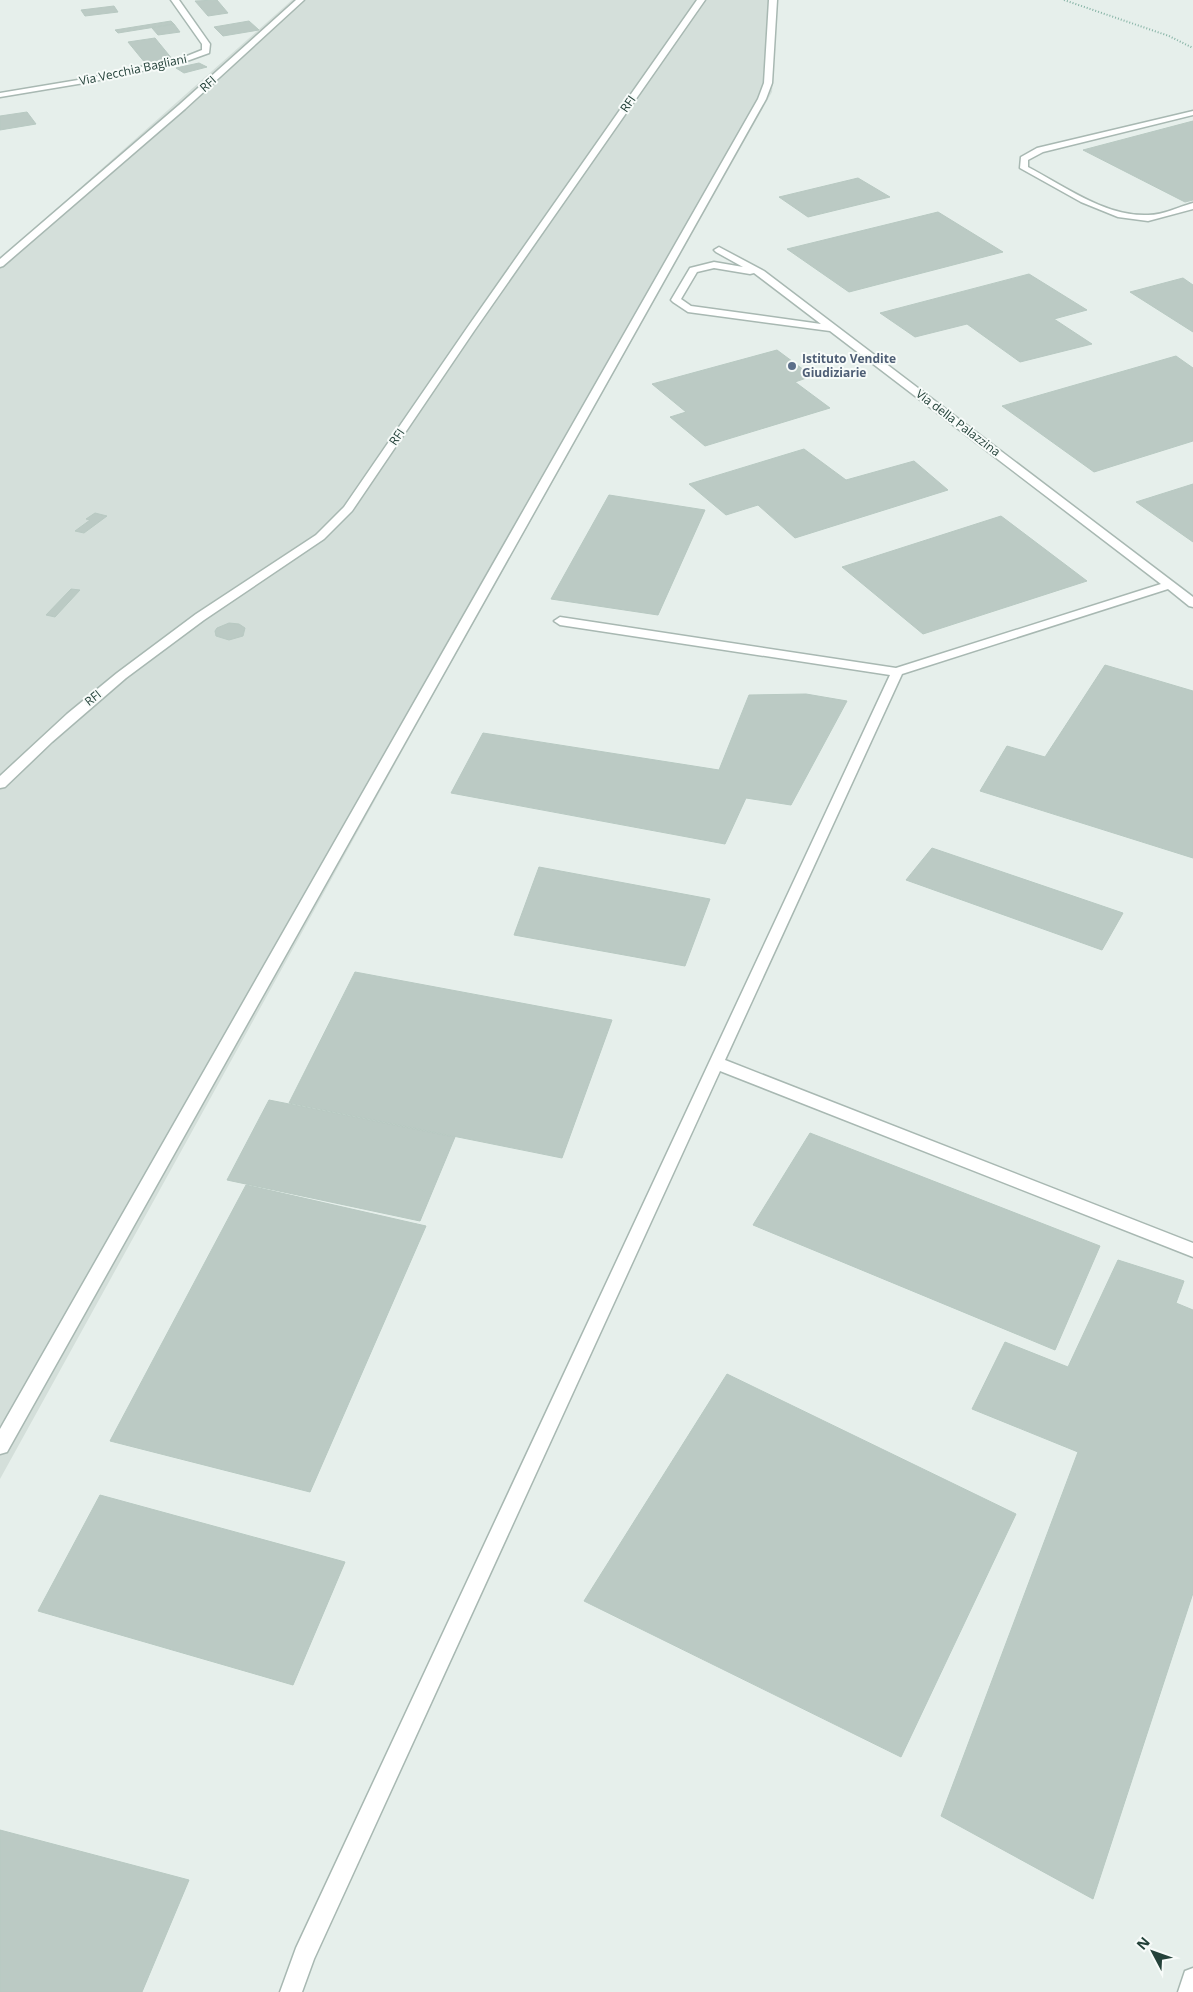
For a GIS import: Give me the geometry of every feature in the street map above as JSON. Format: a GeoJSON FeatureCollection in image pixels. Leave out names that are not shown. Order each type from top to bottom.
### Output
{"type":"FeatureCollection","features":[{"type":"Feature","properties":{"kind":"street","name":"Via Vecchia Bagliani"},"geometry":{"type":"LineString","coordinates":[[0,96],[184,60],[206,51],[206,44],[175,0]]}},
{"type":"Feature","properties":{"kind":"street","name":"RFI"},"geometry":{"type":"LineString","coordinates":[[0,264],[182,107],[300,0]]}},
{"type":"Feature","properties":{"kind":"street","name":"RFI"},"geometry":{"type":"LineString","coordinates":[[0,784],[57,728],[131,668],[201,616],[313,542],[335,524],[348,509],[470,330],[701,0]]}},
{"type":"Feature","properties":{"kind":"street"},"geometry":{"type":"LineString","coordinates":[[0,1446],[762,99],[768,83],[773,0]]}},
{"type":"Feature","properties":{"kind":"street"},"geometry":{"type":"LineString","coordinates":[[1193,113],[1040,150],[1024,159],[1024,168],[1111,213],[1129,218],[1148,218],[1193,206]]}},
{"type":"Feature","properties":{"kind":"street","name":"Via della Palazzina"},"geometry":{"type":"LineString","coordinates":[[719,250],[761,273],[1193,603]]}},
{"type":"Feature","properties":{"kind":"street"},"geometry":{"type":"LineString","coordinates":[[761,273],[714,265],[693,270],[676,300],[688,309],[834,328]]}},
{"type":"Feature","properties":{"kind":"street"},"geometry":{"type":"LineString","coordinates":[[560,621],[898,672],[1169,585]]}},
{"type":"Feature","properties":{"kind":"street"},"geometry":{"type":"LineString","coordinates":[[291,1992],[312,1938],[898,672]]}},
{"type":"Feature","properties":{"kind":"street"},"geometry":{"type":"LineString","coordinates":[[716,1063],[1193,1250]]}},
{"type":"Feature","properties":{"kind":"street"},"geometry":{"type":"LineString","coordinates":[[1189,1992],[1193,1980]]}},
{"type":"Feature","properties":{"kind":"path"},"geometry":{"type":"LineString","coordinates":[[1064,0],[1169,36],[1193,48]]}},
{"type":"Feature","properties":{"kind":"shaded area"},"geometry":{"type":"Polygon","coordinates":[[[292,0],[778,0],[772,92],[447,670],[0,1479],[0,259],[292,0]]]}},
{"type":"Feature","properties":{"kind":"building"},"geometry":{"type":"Polygon","coordinates":[[[217,0],[228,13],[208,16],[195,1],[217,0]]]}},
{"type":"Feature","properties":{"kind":"building"},"geometry":{"type":"Polygon","coordinates":[[[114,6],[118,12],[85,16],[81,10],[114,6]]]}},
{"type":"Feature","properties":{"kind":"building"},"geometry":{"type":"Polygon","coordinates":[[[171,21],[174,24],[118,33],[115,30],[171,21]]]}},
{"type":"Feature","properties":{"kind":"building"},"geometry":{"type":"Polygon","coordinates":[[[249,21],[259,30],[223,36],[214,27],[249,21]]]}},
{"type":"Feature","properties":{"kind":"building"},"geometry":{"type":"Polygon","coordinates":[[[174,24],[180,32],[158,35],[152,28],[174,24]]]}},
{"type":"Feature","properties":{"kind":"building"},"geometry":{"type":"Polygon","coordinates":[[[155,38],[173,60],[146,64],[128,42],[155,38]]]}},
{"type":"Feature","properties":{"kind":"building"},"geometry":{"type":"Polygon","coordinates":[[[199,63],[207,67],[184,73],[176,68],[199,63]]]}},
{"type":"Feature","properties":{"kind":"building"},"geometry":{"type":"Polygon","coordinates":[[[27,112],[36,124],[0,130],[0,116],[27,112]]]}},
{"type":"Feature","properties":{"kind":"building"},"geometry":{"type":"Polygon","coordinates":[[[1193,121],[1193,200],[1185,202],[1083,150],[1193,121]]]}},
{"type":"Feature","properties":{"kind":"building"},"geometry":{"type":"Polygon","coordinates":[[[858,178],[890,197],[808,217],[779,197],[858,178]]]}},
{"type":"Feature","properties":{"kind":"building"},"geometry":{"type":"Polygon","coordinates":[[[938,212],[1003,252],[849,292],[787,249],[938,212]]]}},
{"type":"Feature","properties":{"kind":"building"},"geometry":{"type":"Polygon","coordinates":[[[1029,274],[1087,310],[1054,319],[1092,344],[1020,362],[967,324],[915,337],[880,313],[1029,274]]]}},
{"type":"Feature","properties":{"kind":"building"},"geometry":{"type":"Polygon","coordinates":[[[1183,278],[1193,285],[1193,332],[1130,292],[1183,278]]]}},
{"type":"Feature","properties":{"kind":"building"},"geometry":{"type":"Polygon","coordinates":[[[777,350],[812,376],[795,382],[830,408],[705,446],[670,417],[686,412],[652,384],[777,350]]]}},
{"type":"Feature","properties":{"kind":"building"},"geometry":{"type":"Polygon","coordinates":[[[1176,356],[1193,368],[1193,441],[1094,472],[1002,406],[1176,356]]]}},
{"type":"Feature","properties":{"kind":"building"},"geometry":{"type":"Polygon","coordinates":[[[804,449],[846,480],[914,461],[948,490],[795,538],[758,505],[726,515],[689,484],[804,449]]]}},
{"type":"Feature","properties":{"kind":"building"},"geometry":{"type":"Polygon","coordinates":[[[1193,484],[1193,542],[1136,502],[1193,484]]]}},
{"type":"Feature","properties":{"kind":"building"},"geometry":{"type":"Polygon","coordinates":[[[609,495],[705,510],[658,615],[551,599],[609,495]]]}},
{"type":"Feature","properties":{"kind":"building"},"geometry":{"type":"Polygon","coordinates":[[[95,513],[107,516],[84,533],[75,531],[90,520],[86,519],[95,513]]]}},
{"type":"Feature","properties":{"kind":"building"},"geometry":{"type":"Polygon","coordinates":[[[1001,516],[1087,581],[923,634],[842,567],[1001,516]]]}},
{"type":"Feature","properties":{"kind":"building"},"geometry":{"type":"Polygon","coordinates":[[[71,589],[80,590],[55,617],[46,615],[71,589]]]}},
{"type":"Feature","properties":{"kind":"building"},"geometry":{"type":"Polygon","coordinates":[[[229,623],[239,624],[245,628],[243,636],[229,640],[216,636],[215,631],[217,628],[229,623]]]}},
{"type":"Feature","properties":{"kind":"building"},"geometry":{"type":"Polygon","coordinates":[[[1105,665],[1193,691],[1193,858],[980,791],[1007,746],[1045,757],[1105,665]]]}},
{"type":"Feature","properties":{"kind":"building"},"geometry":{"type":"Polygon","coordinates":[[[806,694],[847,701],[791,805],[746,798],[725,844],[451,793],[483,733],[719,770],[749,695],[806,694]]]}},
{"type":"Feature","properties":{"kind":"building"},"geometry":{"type":"Polygon","coordinates":[[[932,848],[1123,913],[1102,950],[906,880],[932,848]]]}},
{"type":"Feature","properties":{"kind":"building"},"geometry":{"type":"Polygon","coordinates":[[[539,867],[710,899],[685,966],[514,935],[539,867]]]}},
{"type":"Feature","properties":{"kind":"building"},"geometry":{"type":"Polygon","coordinates":[[[355,972],[612,1020],[562,1158],[289,1103],[355,972]]]}},
{"type":"Feature","properties":{"kind":"building"},"geometry":{"type":"Polygon","coordinates":[[[269,1100],[455,1137],[420,1221],[227,1180],[269,1100]]]}},
{"type":"Feature","properties":{"kind":"building"},"geometry":{"type":"Polygon","coordinates":[[[810,1133],[1100,1246],[1055,1350],[753,1225],[810,1133]]]}},
{"type":"Feature","properties":{"kind":"building"},"geometry":{"type":"Polygon","coordinates":[[[246,1185],[426,1226],[310,1492],[110,1441],[246,1185]]]}},
{"type":"Feature","properties":{"kind":"building"},"geometry":{"type":"Polygon","coordinates":[[[1118,1260],[1184,1281],[1176,1303],[1193,1310],[1193,1593],[1093,1899],[941,1816],[1078,1452],[972,1409],[1005,1342],[1068,1367],[1118,1260]]]}},
{"type":"Feature","properties":{"kind":"building"},"geometry":{"type":"Polygon","coordinates":[[[727,1374],[1016,1514],[901,1757],[584,1601],[727,1374]]]}},
{"type":"Feature","properties":{"kind":"building"},"geometry":{"type":"Polygon","coordinates":[[[100,1495],[345,1562],[293,1685],[38,1611],[100,1495]]]}},
{"type":"Feature","properties":{"kind":"building"},"geometry":{"type":"Polygon","coordinates":[[[0,1830],[189,1880],[142,1992],[0,1992],[0,1830]]]}},
{"type":"Feature","properties":{"kind":"place","name":"Istituto Vendite Giudiziarie"},"geometry":{"type":"Point","coordinates":[792,366]}}]}
